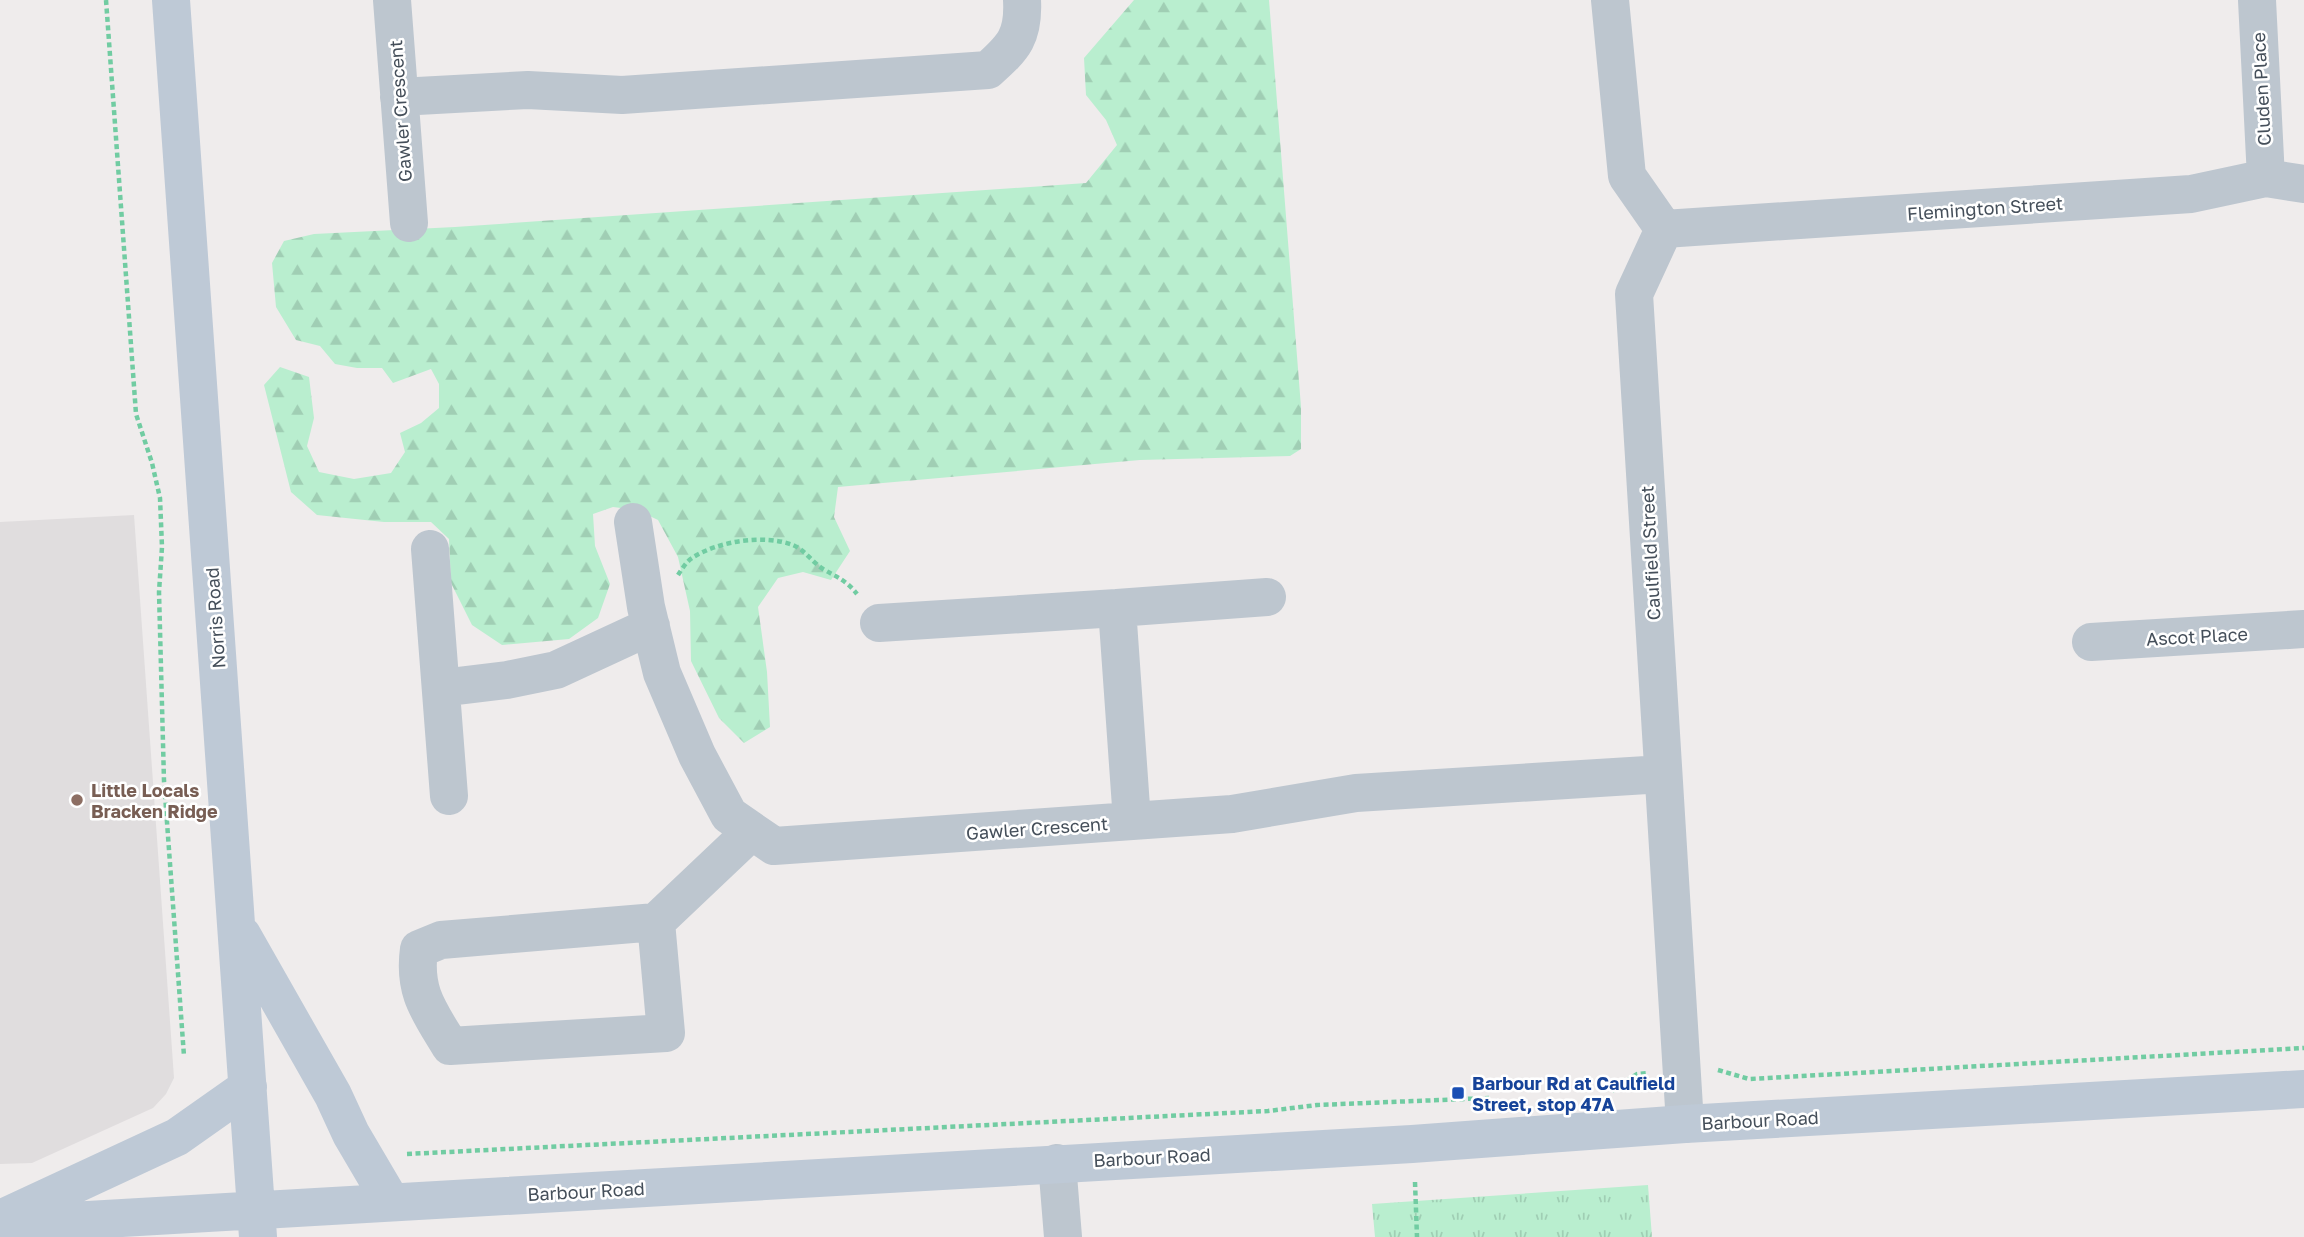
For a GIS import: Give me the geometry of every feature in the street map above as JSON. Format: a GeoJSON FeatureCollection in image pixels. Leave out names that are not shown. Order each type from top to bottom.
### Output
{"type":"FeatureCollection","features":[{"type":"Feature","properties":{"kind":"street","name":"Norris Road"},"geometry":{"type":"LineString","coordinates":[[171,0],[257,1223]]}},
{"type":"Feature","properties":{"kind":"street","name":"Gawler Crescent"},"geometry":{"type":"LineString","coordinates":[[392,0],[409,223]]}},
{"type":"Feature","properties":{"kind":"street"},"geometry":{"type":"LineString","coordinates":[[399,97],[528,90],[622,95],[988,69],[1012,49],[1023,19],[1022,0]]}},
{"type":"Feature","properties":{"kind":"street"},"geometry":{"type":"LineString","coordinates":[[1610,0],[1627,176],[1664,229]]}},
{"type":"Feature","properties":{"kind":"street","name":"Cluden Place"},"geometry":{"type":"LineString","coordinates":[[2257,0],[2266,178]]}},
{"type":"Feature","properties":{"kind":"street","name":"Flemington Street"},"geometry":{"type":"LineString","coordinates":[[1664,229],[2192,194],[2266,178],[2304,184]]}},
{"type":"Feature","properties":{"kind":"street","name":"Caulfield Street"},"geometry":{"type":"LineString","coordinates":[[1664,229],[1634,294],[1685,1124]]}},
{"type":"Feature","properties":{"kind":"street","name":"Gawler Crescent"},"geometry":{"type":"LineString","coordinates":[[634,522],[662,673],[697,755],[729,815],[774,846],[1232,814],[1356,793],[1663,774]]}},
{"type":"Feature","properties":{"kind":"street"},"geometry":{"type":"LineString","coordinates":[[430,549],[449,796]]}},
{"type":"Feature","properties":{"kind":"street"},"geometry":{"type":"LineString","coordinates":[[879,623],[1267,597]]}},
{"type":"Feature","properties":{"kind":"street"},"geometry":{"type":"LineString","coordinates":[[1117,608],[1132,821]]}},
{"type":"Feature","properties":{"kind":"street"},"geometry":{"type":"LineString","coordinates":[[441,688],[507,680],[556,670],[648,609]]}},
{"type":"Feature","properties":{"kind":"street","name":"Ascot Place"},"geometry":{"type":"LineString","coordinates":[[2091,642],[2304,629]]}},
{"type":"Feature","properties":{"kind":"street"},"geometry":{"type":"LineString","coordinates":[[656,922],[666,1033],[450,1046],[423,999],[416,970],[419,949],[441,940],[656,922],[752,831]]}},
{"type":"Feature","properties":{"kind":"street"},"geometry":{"type":"LineString","coordinates":[[237,925],[391,1202]]}},
{"type":"Feature","properties":{"kind":"street"},"geometry":{"type":"LineString","coordinates":[[0,1219],[177,1137],[248,1087]]}},
{"type":"Feature","properties":{"kind":"street","name":"Barbour Road"},"geometry":{"type":"LineString","coordinates":[[0,1225],[257,1223],[391,1202],[1412,1144],[1685,1124],[2304,1089]]}},
{"type":"Feature","properties":{"kind":"street"},"geometry":{"type":"LineString","coordinates":[[1057,1163],[1063,1237]]}},
{"type":"Feature","properties":{"kind":"path"},"geometry":{"type":"LineString","coordinates":[[106,0],[136,414],[160,498],[164,780],[184,1056]]}},
{"type":"Feature","properties":{"kind":"path"},"geometry":{"type":"LineString","coordinates":[[648,609],[687,563],[705,552],[749,541],[771,540],[794,546],[820,567],[848,582],[879,623]]}},
{"type":"Feature","properties":{"kind":"path"},"geometry":{"type":"LineString","coordinates":[[1712,1068],[1749,1079],[2304,1048]]}},
{"type":"Feature","properties":{"kind":"path"},"geometry":{"type":"LineString","coordinates":[[1610,1093],[1637,1074]]}},
{"type":"Feature","properties":{"kind":"path"},"geometry":{"type":"LineString","coordinates":[[402,1154],[1493,1098]]}},
{"type":"Feature","properties":{"kind":"path"},"geometry":{"type":"LineString","coordinates":[[1415,1182],[1417,1237]]}},
{"type":"Feature","properties":{"kind":"shaded area","name":"Little Locals Bracken Ridge"},"geometry":{"type":"Polygon","coordinates":[[[134,515],[174,1078],[166,1094],[153,1108],[32,1163],[0,1164],[0,522],[134,515]]]}},
{"type":"Feature","properties":{"kind":"green space"},"geometry":{"type":"Polygon","coordinates":[[[1134,0],[1269,0],[1301,407],[1301,449],[1290,456],[1140,460],[838,487],[834,517],[850,551],[831,580],[803,572],[778,578],[758,607],[767,672],[770,727],[744,743],[719,718],[691,661],[690,611],[678,557],[658,520],[637,510],[613,507],[593,514],[595,546],[610,584],[598,618],[569,639],[502,645],[472,625],[451,583],[449,539],[431,522],[384,522],[317,515],[291,492],[264,385],[280,367],[309,377],[314,418],[307,446],[319,472],[354,479],[391,473],[405,452],[400,433],[421,423],[439,408],[439,384],[431,369],[393,383],[382,368],[357,368],[335,364],[320,346],[296,340],[276,307],[272,263],[284,241],[314,234],[455,227],[1086,183],[1117,145],[1106,120],[1086,95],[1084,58],[1134,0]]]}},
{"type":"Feature","properties":{"kind":"green space"},"geometry":{"type":"Polygon","coordinates":[[[1648,1185],[1652,1237],[1375,1237],[1372,1204],[1648,1185]]]}},
{"type":"Feature","properties":{"kind":"place","name":"Little Locals Bracken Ridge"},"geometry":{"type":"Point","coordinates":[77,800]}},
{"type":"Feature","properties":{"kind":"place","name":"Barbour Rd at Caulfield Street, stop 47A"},"geometry":{"type":"Point","coordinates":[1458,1093]}}]}
